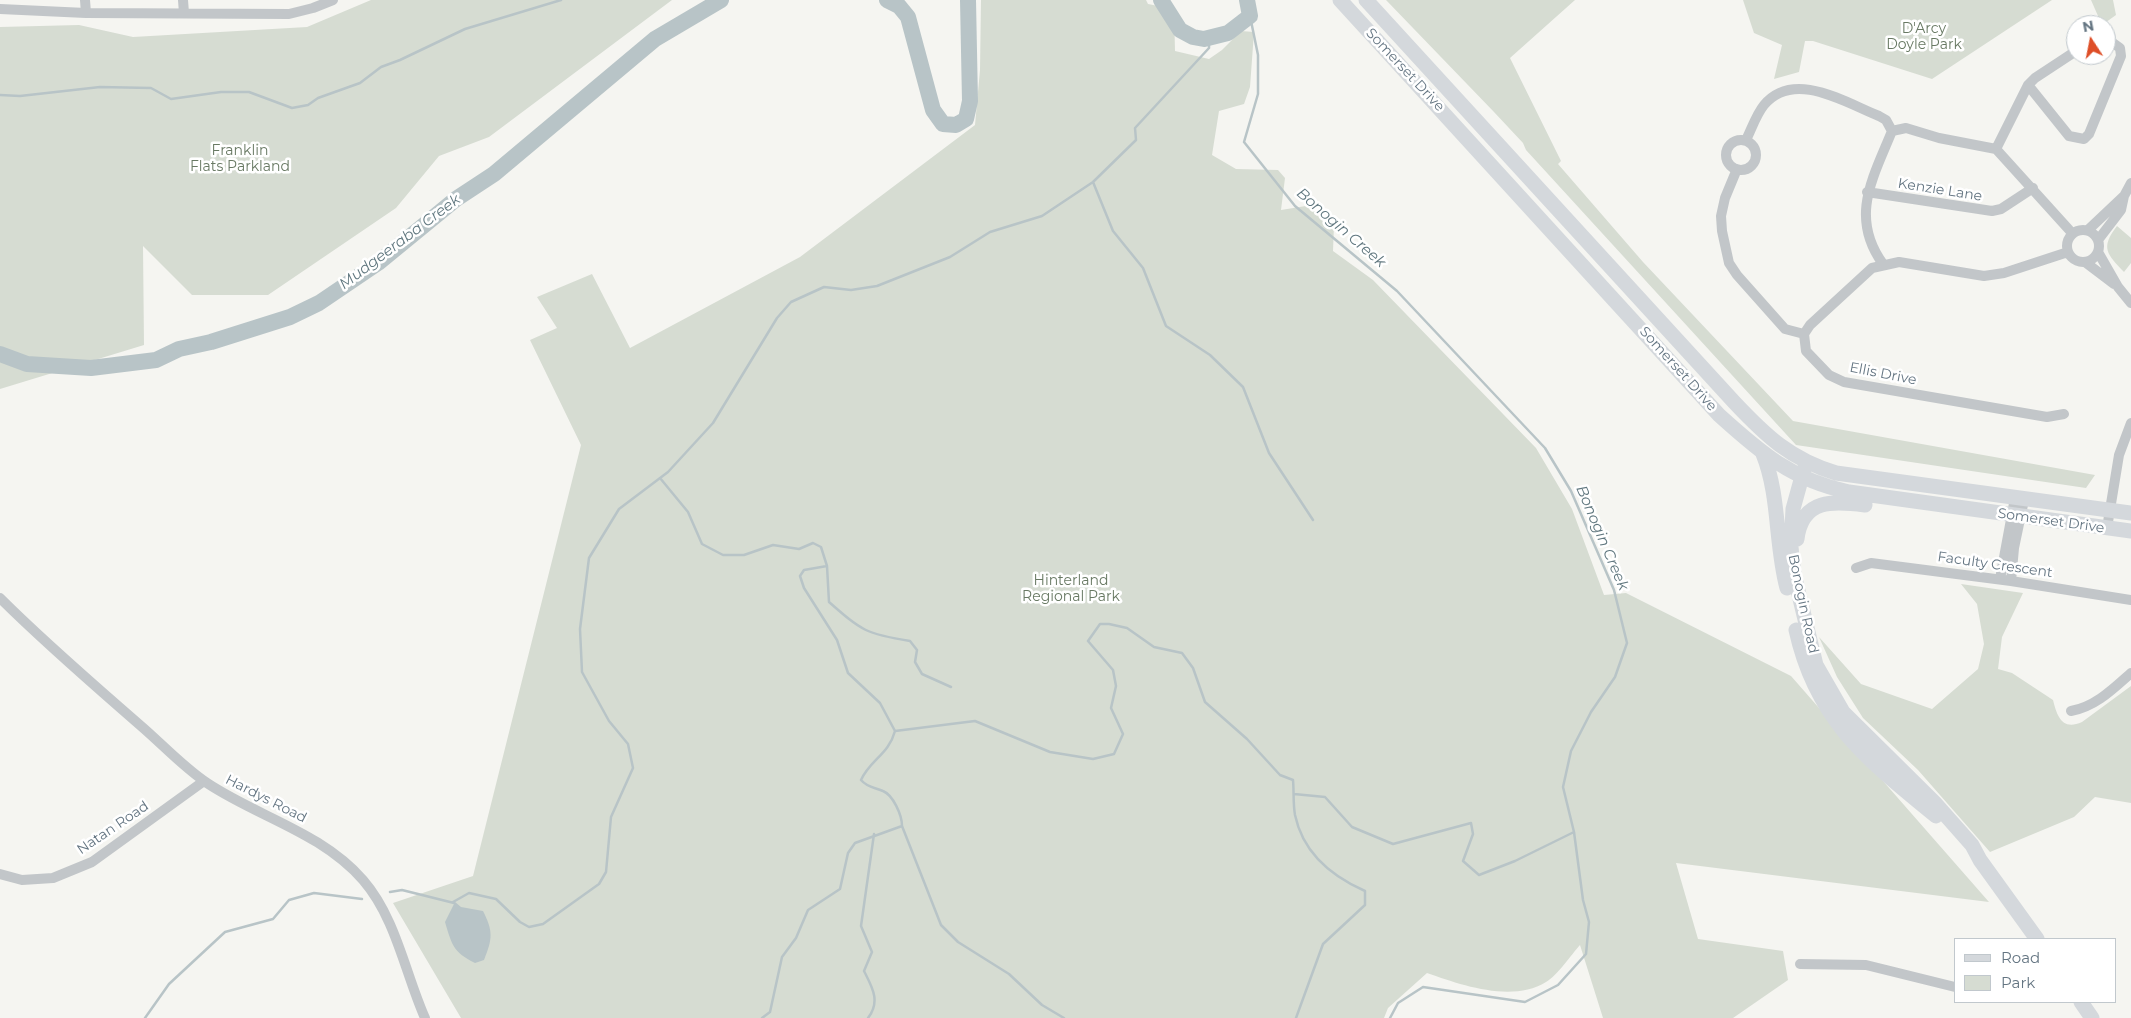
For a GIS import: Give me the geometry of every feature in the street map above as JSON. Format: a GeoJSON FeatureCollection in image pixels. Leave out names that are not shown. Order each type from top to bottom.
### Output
{"type":"FeatureCollection","features":[{"type":"Feature","properties":{"kind":"main road","name":"Somerset Drive"},"geometry":{"type":"LineString","coordinates":[[1340,0],[1719,415],[1763,454],[1799,476],[1849,492],[1923,504],[2131,531]]}},
{"type":"Feature","properties":{"kind":"main road","name":"Somerset Drive"},"geometry":{"type":"LineString","coordinates":[[1366,0],[1759,429],[1781,448],[1806,463],[1836,473],[1869,479],[2131,513]]}},
{"type":"Feature","properties":{"kind":"main road"},"geometry":{"type":"LineString","coordinates":[[1503,178],[1517,165]]}},
{"type":"Feature","properties":{"kind":"main road"},"geometry":{"type":"LineString","coordinates":[[1763,454],[1771,473],[1781,566],[1792,587]]}},
{"type":"Feature","properties":{"kind":"main road","name":"Bonogin Road"},"geometry":{"type":"LineString","coordinates":[[1806,463],[1785,505],[1783,521],[1802,656],[1822,700],[1848,737],[1888,775],[1940,819],[1980,860]]}},
{"type":"Feature","properties":{"kind":"main road"},"geometry":{"type":"LineString","coordinates":[[1792,587],[1797,535],[1802,522],[1813,508],[1836,501],[1903,509],[1923,504]]}},
{"type":"Feature","properties":{"kind":"main road","name":"Bonogin Road"},"geometry":{"type":"LineString","coordinates":[[1792,587],[1816,665],[1843,712],[1934,802],[1972,845],[1980,860],[2035,938]]}},
{"type":"Feature","properties":{"kind":"main road"},"geometry":{"type":"LineString","coordinates":[[1843,712],[1857,734],[1890,766],[1888,775]]}},
{"type":"Feature","properties":{"kind":"main road"},"geometry":{"type":"LineString","coordinates":[[2082,1003],[2092,1018]]}},
{"type":"Feature","properties":{"kind":"street"},"geometry":{"type":"LineString","coordinates":[[86,0],[86,13]]}},
{"type":"Feature","properties":{"kind":"street"},"geometry":{"type":"LineString","coordinates":[[184,0],[184,14]]}},
{"type":"Feature","properties":{"kind":"street"},"geometry":{"type":"LineString","coordinates":[[0,9],[86,13],[289,14],[313,8],[333,0]]}},
{"type":"Feature","properties":{"kind":"street"},"geometry":{"type":"LineString","coordinates":[[2028,85],[2069,136],[2084,139],[2089,134],[2121,56],[2120,48],[2116,42]]}},
{"type":"Feature","properties":{"kind":"street"},"geometry":{"type":"LineString","coordinates":[[1996,149],[2028,85],[2066,57]]}},
{"type":"Feature","properties":{"kind":"street"},"geometry":{"type":"LineString","coordinates":[[1746,140],[1765,104],[1781,92],[1795,89],[1815,91],[1879,116],[1886,120],[1892,131]]}},
{"type":"Feature","properties":{"kind":"street"},"geometry":{"type":"LineString","coordinates":[[1892,131],[1906,128],[1939,138],[1996,149],[2072,233]]}},
{"type":"Feature","properties":{"kind":"street"},"geometry":{"type":"LineString","coordinates":[[1883,264],[1872,249],[1864,216],[1867,192],[1892,131]]}},
{"type":"Feature","properties":{"kind":"street"},"geometry":{"type":"LineString","coordinates":[[1746,140],[1755,147],[1756,158],[1750,167],[1737,169],[1728,163],[1727,148],[1733,141],[1746,140]]}},
{"type":"Feature","properties":{"kind":"street"},"geometry":{"type":"LineString","coordinates":[[1737,169],[1725,198],[1721,216],[1722,231],[1729,262],[1736,275],[1785,329],[1804,334],[1810,325],[1872,268],[1883,264],[1899,262],[1984,276],[2004,273],[2068,252]]}},
{"type":"Feature","properties":{"kind":"street"},"geometry":{"type":"LineString","coordinates":[[2131,183],[2124,196],[2121,210],[2098,240],[2098,252],[2118,287],[2131,303]]}},
{"type":"Feature","properties":{"kind":"street","name":"Kenzie Lane"},"geometry":{"type":"LineString","coordinates":[[1867,192],[1992,211],[2001,208],[2033,188]]}},
{"type":"Feature","properties":{"kind":"street"},"geometry":{"type":"LineString","coordinates":[[2118,287],[2085,262],[2073,259],[2068,252],[2067,242],[2072,233],[2077,230],[2088,230],[2124,196]]}},
{"type":"Feature","properties":{"kind":"street"},"geometry":{"type":"LineString","coordinates":[[2088,230],[2098,240]]}},
{"type":"Feature","properties":{"kind":"street"},"geometry":{"type":"LineString","coordinates":[[2085,262],[2095,257],[2098,252]]}},
{"type":"Feature","properties":{"kind":"street","name":"Ellis Drive"},"geometry":{"type":"LineString","coordinates":[[1804,334],[1806,351],[1829,375],[1844,382],[2046,417],[2064,414]]}},
{"type":"Feature","properties":{"kind":"street"},"geometry":{"type":"LineString","coordinates":[[2107,528],[2120,455],[2131,423]]}},
{"type":"Feature","properties":{"kind":"street"},"geometry":{"type":"LineString","coordinates":[[2000,579],[2019,499]]}},
{"type":"Feature","properties":{"kind":"street"},"geometry":{"type":"LineString","coordinates":[[2011,580],[2016,516]]}},
{"type":"Feature","properties":{"kind":"street","name":"Faculty Crescent"},"geometry":{"type":"LineString","coordinates":[[1856,568],[1871,562],[2011,580],[2131,600]]}},
{"type":"Feature","properties":{"kind":"street","name":"Hardys Road"},"geometry":{"type":"LineString","coordinates":[[0,598],[83,676],[204,781],[241,804],[314,839],[343,859],[363,881],[382,910],[396,938],[425,1018]]}},
{"type":"Feature","properties":{"kind":"street"},"geometry":{"type":"LineString","coordinates":[[2071,711],[2083,709],[2096,702],[2131,673]]}},
{"type":"Feature","properties":{"kind":"street","name":"Natan Road"},"geometry":{"type":"LineString","coordinates":[[0,874],[22,880],[53,878],[92,862],[204,781]]}},
{"type":"Feature","properties":{"kind":"street"},"geometry":{"type":"LineString","coordinates":[[1800,964],[1866,965],[1954,987]]}},
{"type":"Feature","properties":{"kind":"green space","name":"Franklin Flats Parkland"},"geometry":{"type":"Polygon","coordinates":[[[371,0],[672,0],[489,137],[439,156],[396,208],[268,295],[192,295],[143,246],[144,345],[0,389],[0,27],[79,25],[133,37],[307,27],[371,0]]]}},
{"type":"Feature","properties":{"kind":"green space","name":"Hinterland Regional Park"},"geometry":{"type":"Polygon","coordinates":[[[981,0],[1146,0],[1148,4],[1174,9],[1175,51],[1209,59],[1222,50],[1241,31],[1254,32],[1250,87],[1244,104],[1219,111],[1212,155],[1236,169],[1278,170],[1285,178],[1281,210],[1312,205],[1334,225],[1333,251],[1373,280],[1536,448],[1572,509],[1604,595],[1626,593],[1791,676],[1989,902],[1676,863],[1698,939],[1783,951],[1788,980],[1733,1018],[1603,1018],[1580,945],[1546,982],[1533,988],[1518,991],[1486,990],[1427,973],[1388,1008],[1384,1018],[461,1018],[393,903],[473,876],[581,445],[530,340],[557,328],[537,297],[592,274],[630,348],[800,257],[975,125],[980,70],[981,0]]]}},
{"type":"Feature","properties":{"kind":"green space"},"geometry":{"type":"Polygon","coordinates":[[[1386,0],[1575,0],[1510,58],[1561,161],[1558,164],[1643,262],[1793,421],[2095,475],[2086,488],[1796,445],[1526,150],[1523,143],[1386,0]]]}},
{"type":"Feature","properties":{"kind":"green space","name":"D'Arcy Doyle Park"},"geometry":{"type":"Polygon","coordinates":[[[1743,0],[2052,0],[1932,79],[1813,41],[1805,41],[1799,72],[1774,79],[1782,45],[1754,33],[1743,0]]]}},
{"type":"Feature","properties":{"kind":"green space"},"geometry":{"type":"Polygon","coordinates":[[[2091,0],[2113,0],[2116,15],[2098,15],[2091,0]]]}},
{"type":"Feature","properties":{"kind":"green space"},"geometry":{"type":"Polygon","coordinates":[[[2117,226],[2131,238],[2131,263],[2124,272],[2113,260],[2107,245],[2117,226]]]}},
{"type":"Feature","properties":{"kind":"green space"},"geometry":{"type":"Polygon","coordinates":[[[1961,584],[2023,593],[2002,637],[1998,669],[2012,673],[2053,700],[2056,711],[2065,723],[2070,725],[2082,722],[2131,686],[2131,803],[2095,797],[2074,817],[1990,852],[1918,770],[1863,718],[1837,677],[1819,637],[1861,684],[1932,709],[1978,669],[1984,644],[1977,604],[1961,584]]]}},
{"type":"Feature","properties":{"kind":"shaded area"},"geometry":{"type":"Polygon","coordinates":[[[455,902],[461,907],[483,911],[489,924],[491,935],[484,960],[475,963],[462,955],[454,947],[445,922],[455,902]]]}},
{"type":"Feature","properties":{"kind":"waterway"},"geometry":{"type":"LineString","coordinates":[[0,95],[20,96],[100,87],[151,88],[171,99],[221,92],[249,92],[292,108],[308,105],[318,98],[360,83],[381,67],[465,29],[561,0]]}},
{"type":"Feature","properties":{"kind":"waterway","name":"Mudgeeraba Creek"},"geometry":{"type":"LineString","coordinates":[[0,354],[27,364],[91,368],[156,360],[179,349],[211,342],[290,317],[319,303],[378,263],[456,199],[494,174],[655,39],[721,0]]}},
{"type":"Feature","properties":{"kind":"waterway","name":"Mudgeeraba Creek"},"geometry":{"type":"LineString","coordinates":[[887,0],[899,6],[908,17],[933,110],[943,124],[956,125],[966,119],[970,101],[968,0]]}},
{"type":"Feature","properties":{"kind":"waterway","name":"Mudgeeraba Creek"},"geometry":{"type":"LineString","coordinates":[[1161,0],[1180,30],[1193,37],[1204,39],[1228,33],[1250,16],[1247,0]]}},
{"type":"Feature","properties":{"kind":"waterway","name":"Bonogin Creek"},"geometry":{"type":"LineString","coordinates":[[1250,16],[1258,55],[1258,94],[1244,142],[1295,206],[1397,291],[1545,448],[1571,491],[1614,590],[1627,643],[1615,677],[1591,712],[1571,751],[1563,787],[1574,832],[1583,900],[1589,922],[1586,954],[1558,985],[1525,1002],[1423,987],[1398,1003],[1390,1018]]}},
{"type":"Feature","properties":{"kind":"waterway"},"geometry":{"type":"LineString","coordinates":[[453,902],[469,893],[496,899],[520,922],[529,927],[543,924],[599,884],[606,872],[611,817],[633,768],[628,744],[609,721],[582,672],[580,629],[589,558],[619,509],[668,472],[713,423],[777,318],[791,302],[824,287],[851,290],[877,286],[950,257],[990,232],[1042,216],[1093,182],[1136,140],[1135,128],[1209,48],[1209,38]]}},
{"type":"Feature","properties":{"kind":"waterway"},"geometry":{"type":"LineString","coordinates":[[1093,182],[1113,231],[1143,268],[1166,326],[1210,355],[1243,387],[1269,453],[1313,520]]}},
{"type":"Feature","properties":{"kind":"waterway"},"geometry":{"type":"LineString","coordinates":[[660,478],[688,512],[702,544],[723,555],[744,555],[773,545],[799,549],[813,543],[821,547],[827,566],[829,602],[865,630],[883,636],[910,641],[917,650],[915,662],[922,674],[951,687]]}},
{"type":"Feature","properties":{"kind":"waterway"},"geometry":{"type":"LineString","coordinates":[[827,566],[804,570],[800,576],[804,588],[837,640],[848,673],[880,703],[895,731],[888,746],[869,767],[861,780],[869,786],[887,793],[896,806],[941,925],[958,942],[1009,974],[1042,1005],[1064,1018]]}},
{"type":"Feature","properties":{"kind":"waterway"},"geometry":{"type":"LineString","coordinates":[[895,731],[975,721],[1050,752],[1093,759],[1114,754],[1123,734],[1111,708],[1116,686],[1113,670],[1088,641],[1100,624],[1109,624],[1127,628],[1154,647],[1182,653],[1193,668],[1205,702],[1247,739],[1280,775],[1293,780],[1295,815],[1299,829],[1312,852],[1330,870],[1365,891],[1365,905],[1323,944],[1296,1018]]}},
{"type":"Feature","properties":{"kind":"waterway"},"geometry":{"type":"LineString","coordinates":[[1294,794],[1325,797],[1352,827],[1393,844],[1471,823],[1473,834],[1463,861],[1479,875],[1515,861],[1574,832]]}},
{"type":"Feature","properties":{"kind":"waterway"},"geometry":{"type":"LineString","coordinates":[[762,1018],[770,1012],[782,957],[796,938],[808,910],[840,889],[848,853],[855,843],[902,826]]}},
{"type":"Feature","properties":{"kind":"waterway"},"geometry":{"type":"LineString","coordinates":[[868,1018],[872,1012],[875,1000],[864,971],[872,952],[861,926],[874,834]]}},
{"type":"Feature","properties":{"kind":"waterway"},"geometry":{"type":"LineString","coordinates":[[390,892],[402,890],[454,903]]}},
{"type":"Feature","properties":{"kind":"waterway"},"geometry":{"type":"LineString","coordinates":[[145,1018],[169,984],[225,932],[273,919],[289,900],[314,893],[362,899]]}}]}
